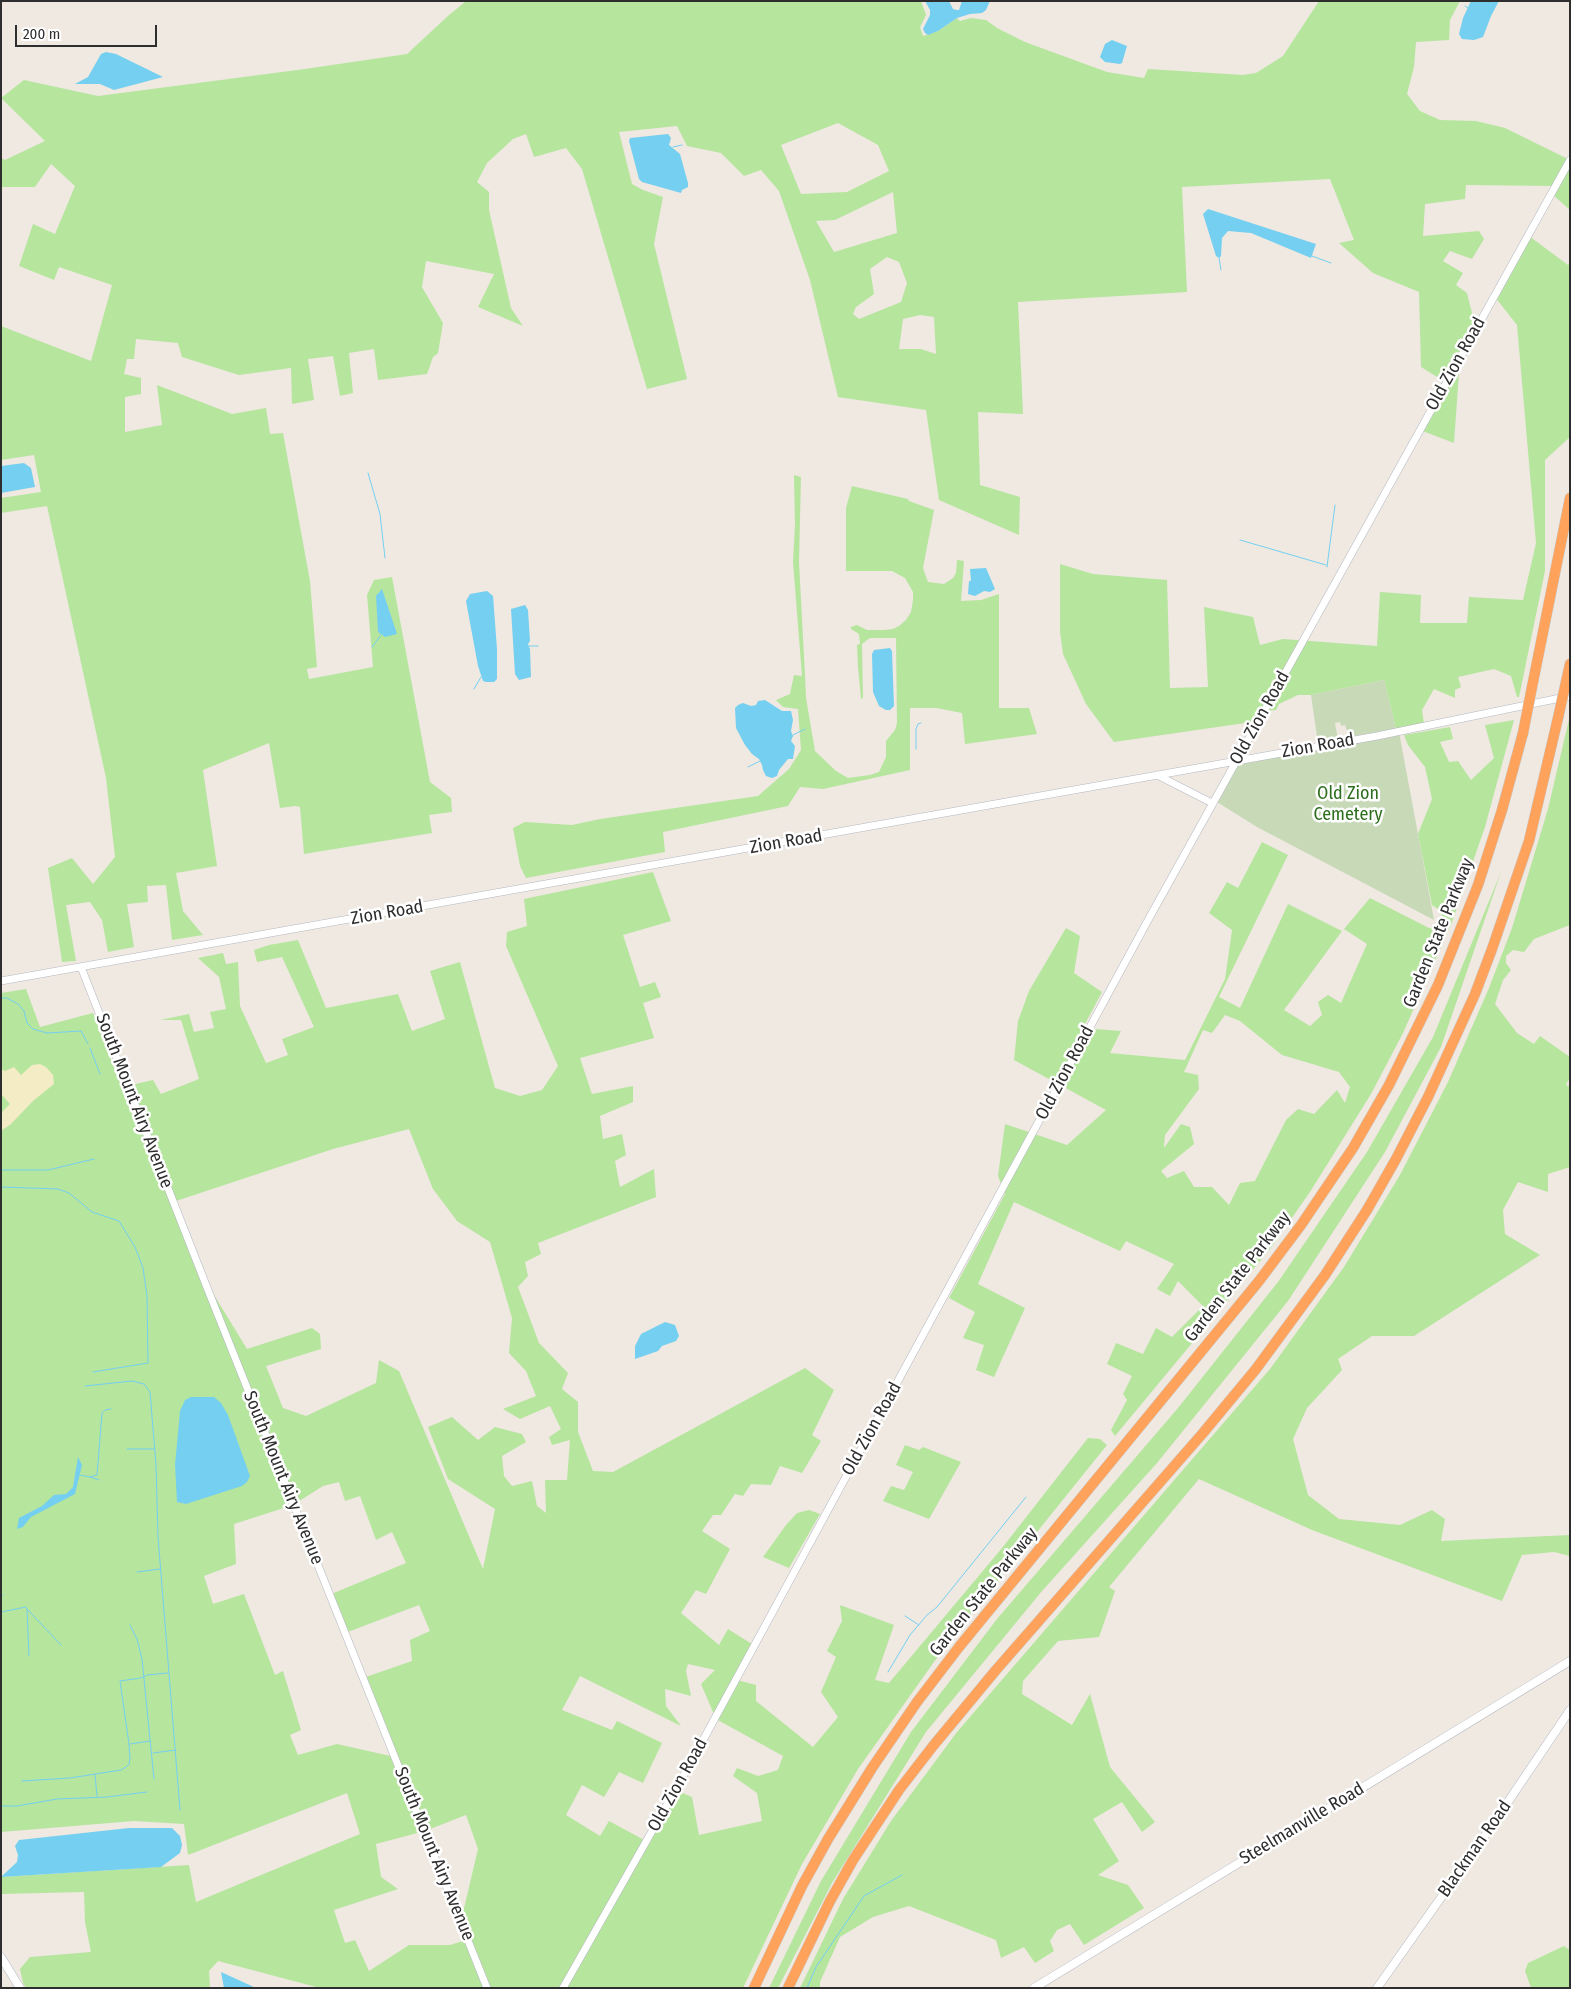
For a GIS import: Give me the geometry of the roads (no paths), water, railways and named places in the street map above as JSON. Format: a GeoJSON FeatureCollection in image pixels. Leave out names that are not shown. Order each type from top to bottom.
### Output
{"type":"FeatureCollection","features":[{"type":"Feature","properties":{"kind":"highway","name":"Garden State Parkway"},"geometry":{"type":"LineString","coordinates":[[754,1988],[798,1894],[828,1839],[867,1775],[917,1702],[959,1646],[1259,1280],[1301,1224],[1353,1148],[1389,1085],[1442,976],[1478,885],[1502,810],[1532,687],[1570,498]]}},
{"type":"Feature","properties":{"kind":"highway"},"geometry":{"type":"LineString","coordinates":[[788,1988],[806,1947],[853,1860],[899,1790],[990,1678],[1251,1375],[1325,1275],[1362,1217],[1396,1159],[1428,1097],[1475,994],[1492,949],[1529,841],[1570,664]]}},
{"type":"Feature","properties":{"kind":"main road","name":"Steelmanville Road"},"geometry":{"type":"LineString","coordinates":[[1034,1988],[1570,1661]]}},
{"type":"Feature","properties":{"kind":"main road","name":"Blackman Road"},"geometry":{"type":"LineString","coordinates":[[1377,1988],[1481,1841],[1570,1710]]}},
{"type":"Feature","properties":{"kind":"main road"},"geometry":{"type":"LineString","coordinates":[[1,1957],[20,1988]]}},
{"type":"Feature","properties":{"kind":"street","name":"Old Zion Road"},"geometry":{"type":"LineString","coordinates":[[563,1988],[689,1766],[1212,803],[1570,160]]}},
{"type":"Feature","properties":{"kind":"street","name":"Zion Road"},"geometry":{"type":"LineString","coordinates":[[1,981],[1409,730],[1570,696]]}},
{"type":"Feature","properties":{"kind":"street"},"geometry":{"type":"LineString","coordinates":[[1156,775],[1212,803]]}},
{"type":"Feature","properties":{"kind":"street","name":"South Mount Airy Avenue"},"geometry":{"type":"LineString","coordinates":[[81,967],[211,1299],[488,1988]]}},
{"type":"Feature","properties":{"kind":"water"},"geometry":{"type":"Polygon","coordinates":[[[925,1],[949,1],[953,9],[959,10],[962,1],[990,1],[986,10],[982,13],[957,18],[938,31],[928,35],[923,29],[930,15],[930,10],[925,1]]]}},
{"type":"Feature","properties":{"kind":"water"},"geometry":{"type":"Polygon","coordinates":[[[1471,1],[1499,1],[1483,37],[1474,40],[1462,39],[1459,34],[1463,18],[1471,1]]]}},
{"type":"Feature","properties":{"kind":"water"},"geometry":{"type":"Polygon","coordinates":[[[1112,40],[1127,46],[1122,63],[1120,64],[1105,62],[1100,57],[1105,44],[1112,40]]]}},
{"type":"Feature","properties":{"kind":"water"},"geometry":{"type":"Polygon","coordinates":[[[106,52],[116,54],[163,77],[114,90],[100,84],[75,84],[88,77],[101,54],[106,52]]]}},
{"type":"Feature","properties":{"kind":"water"},"geometry":{"type":"Polygon","coordinates":[[[668,134],[671,138],[669,145],[680,154],[688,183],[688,187],[682,190],[681,193],[642,182],[639,179],[629,141],[630,138],[668,134]]]}},
{"type":"Feature","properties":{"kind":"water"},"geometry":{"type":"Polygon","coordinates":[[[1208,209],[1316,244],[1311,258],[1251,233],[1228,231],[1222,238],[1221,256],[1219,258],[1216,256],[1203,214],[1208,209]]]}},
{"type":"Feature","properties":{"kind":"water"},"geometry":{"type":"Polygon","coordinates":[[[24,463],[31,468],[35,487],[1,493],[1,466],[24,463]]]}},
{"type":"Feature","properties":{"kind":"water"},"geometry":{"type":"Polygon","coordinates":[[[986,568],[995,589],[990,592],[984,591],[975,596],[968,594],[969,581],[971,581],[970,569],[986,568]]]}},
{"type":"Feature","properties":{"kind":"water"},"geometry":{"type":"Polygon","coordinates":[[[382,589],[397,634],[385,637],[378,632],[376,596],[382,589]]]}},
{"type":"Feature","properties":{"kind":"water"},"geometry":{"type":"Polygon","coordinates":[[[487,591],[493,596],[497,649],[497,679],[494,682],[483,681],[478,666],[466,601],[470,594],[487,591]]]}},
{"type":"Feature","properties":{"kind":"water"},"geometry":{"type":"Polygon","coordinates":[[[525,605],[528,610],[530,641],[528,644],[530,649],[531,677],[519,680],[515,674],[511,609],[525,605]]]}},
{"type":"Feature","properties":{"kind":"water"},"geometry":{"type":"Polygon","coordinates":[[[890,648],[892,651],[894,706],[890,710],[886,710],[879,706],[873,692],[872,654],[874,650],[890,648]]]}},
{"type":"Feature","properties":{"kind":"water"},"geometry":{"type":"Polygon","coordinates":[[[765,700],[782,711],[791,711],[793,720],[791,731],[793,736],[791,741],[795,746],[793,759],[788,759],[779,770],[777,776],[772,778],[766,776],[759,759],[745,745],[736,728],[735,708],[738,705],[743,703],[751,706],[756,705],[758,701],[765,700]]]}},
{"type":"Feature","properties":{"kind":"water"},"geometry":{"type":"Polygon","coordinates":[[[665,1322],[675,1325],[679,1336],[676,1341],[662,1346],[658,1351],[635,1359],[635,1346],[641,1334],[665,1322]]]}},
{"type":"Feature","properties":{"kind":"water"},"geometry":{"type":"Polygon","coordinates":[[[191,1397],[214,1397],[221,1403],[228,1415],[250,1476],[242,1486],[186,1504],[177,1502],[175,1465],[180,1411],[185,1400],[191,1397]]]}},
{"type":"Feature","properties":{"kind":"water"},"geometry":{"type":"Polygon","coordinates":[[[78,1457],[82,1465],[75,1494],[31,1517],[23,1527],[17,1529],[19,1518],[42,1506],[54,1495],[66,1494],[73,1487],[78,1457]]]}},
{"type":"Feature","properties":{"kind":"water"},"geometry":{"type":"Polygon","coordinates":[[[129,1828],[172,1828],[180,1836],[182,1845],[180,1853],[161,1867],[1,1877],[17,1862],[18,1855],[15,1846],[19,1840],[129,1828]]]}},
{"type":"Feature","properties":{"kind":"water"},"geometry":{"type":"Polygon","coordinates":[[[221,1972],[256,1988],[224,1988],[221,1972]]]}},
{"type":"Feature","properties":{"kind":"waterway"},"geometry":{"type":"LineString","coordinates":[[673,147],[682,145]]}},
{"type":"Feature","properties":{"kind":"waterway"},"geometry":{"type":"LineString","coordinates":[[1312,256],[1331,263]]}},
{"type":"Feature","properties":{"kind":"waterway"},"geometry":{"type":"LineString","coordinates":[[1219,258],[1221,270]]}},
{"type":"Feature","properties":{"kind":"waterway"},"geometry":{"type":"LineString","coordinates":[[368,473],[380,514],[385,558]]}},
{"type":"Feature","properties":{"kind":"waterway"},"geometry":{"type":"LineString","coordinates":[[1327,567],[1335,505]]}},
{"type":"Feature","properties":{"kind":"waterway"},"geometry":{"type":"LineString","coordinates":[[1240,540],[1326,565]]}},
{"type":"Feature","properties":{"kind":"waterway"},"geometry":{"type":"LineString","coordinates":[[372,647],[381,635]]}},
{"type":"Feature","properties":{"kind":"waterway"},"geometry":{"type":"LineString","coordinates":[[529,646],[538,646]]}},
{"type":"Feature","properties":{"kind":"waterway"},"geometry":{"type":"LineString","coordinates":[[474,689],[481,677]]}},
{"type":"Feature","properties":{"kind":"waterway"},"geometry":{"type":"LineString","coordinates":[[916,749],[916,729],[918,724],[921,723]]}},
{"type":"Feature","properties":{"kind":"waterway"},"geometry":{"type":"LineString","coordinates":[[793,735],[805,729]]}},
{"type":"Feature","properties":{"kind":"waterway"},"geometry":{"type":"LineString","coordinates":[[748,767],[760,761]]}},
{"type":"Feature","properties":{"kind":"waterway"},"geometry":{"type":"LineString","coordinates":[[1,998],[7,998],[18,1004],[24,1011],[27,1023],[33,1029],[47,1033],[81,1031],[88,1044]]}},
{"type":"Feature","properties":{"kind":"waterway"},"geometry":{"type":"LineString","coordinates":[[90,1048],[100,1074]]}},
{"type":"Feature","properties":{"kind":"waterway"},"geometry":{"type":"LineString","coordinates":[[1,1170],[48,1170],[94,1159]]}},
{"type":"Feature","properties":{"kind":"waterway"},"geometry":{"type":"LineString","coordinates":[[1,1187],[58,1189],[69,1193],[92,1212],[119,1221],[135,1247],[143,1268],[147,1296],[148,1363],[93,1372]]}},
{"type":"Feature","properties":{"kind":"waterway"},"geometry":{"type":"LineString","coordinates":[[85,1386],[132,1381],[144,1384],[150,1392],[156,1465],[158,1537],[180,1810]]}},
{"type":"Feature","properties":{"kind":"waterway"},"geometry":{"type":"LineString","coordinates":[[80,1475],[90,1477],[97,1475],[102,1413],[105,1410],[111,1409]]}},
{"type":"Feature","properties":{"kind":"waterway"},"geometry":{"type":"LineString","coordinates":[[127,1449],[154,1449]]}},
{"type":"Feature","properties":{"kind":"waterway"},"geometry":{"type":"LineString","coordinates":[[90,1477],[99,1480]]}},
{"type":"Feature","properties":{"kind":"waterway"},"geometry":{"type":"LineString","coordinates":[[888,1672],[910,1635],[927,1615],[937,1607],[1026,1497]]}},
{"type":"Feature","properties":{"kind":"waterway"},"geometry":{"type":"LineString","coordinates":[[137,1572],[160,1569]]}},
{"type":"Feature","properties":{"kind":"waterway"},"geometry":{"type":"LineString","coordinates":[[1,1612],[26,1607]]}},
{"type":"Feature","properties":{"kind":"waterway"},"geometry":{"type":"LineString","coordinates":[[26,1608],[61,1645]]}},
{"type":"Feature","properties":{"kind":"waterway"},"geometry":{"type":"LineString","coordinates":[[27,1609],[29,1656]]}},
{"type":"Feature","properties":{"kind":"waterway"},"geometry":{"type":"LineString","coordinates":[[905,1616],[919,1625]]}},
{"type":"Feature","properties":{"kind":"waterway"},"geometry":{"type":"LineString","coordinates":[[130,1625],[137,1639],[142,1659],[154,1779]]}},
{"type":"Feature","properties":{"kind":"waterway"},"geometry":{"type":"LineString","coordinates":[[22,1781],[70,1778],[121,1770],[126,1767],[130,1759],[129,1744],[120,1681],[168,1673]]}},
{"type":"Feature","properties":{"kind":"waterway"},"geometry":{"type":"LineString","coordinates":[[130,1744],[150,1741]]}},
{"type":"Feature","properties":{"kind":"waterway"},"geometry":{"type":"LineString","coordinates":[[153,1753],[176,1750]]}},
{"type":"Feature","properties":{"kind":"waterway"},"geometry":{"type":"LineString","coordinates":[[95,1775],[97,1796]]}},
{"type":"Feature","properties":{"kind":"waterway"},"geometry":{"type":"LineString","coordinates":[[1,1806],[17,1806],[57,1799],[107,1797],[147,1792]]}},
{"type":"Feature","properties":{"kind":"waterway"},"geometry":{"type":"LineString","coordinates":[[807,1988],[816,1967],[864,1896],[902,1875]]}},
{"type":"Feature","properties":{"kind":"waterway"},"geometry":{"type":"LineString","coordinates":[[264,1988],[273,1988]]}},
{"type":"Feature","properties":{"kind":"park label","name":"Old Zion Cemetery"},"geometry":{"type":"Point","coordinates":[1348,804]}}]}
